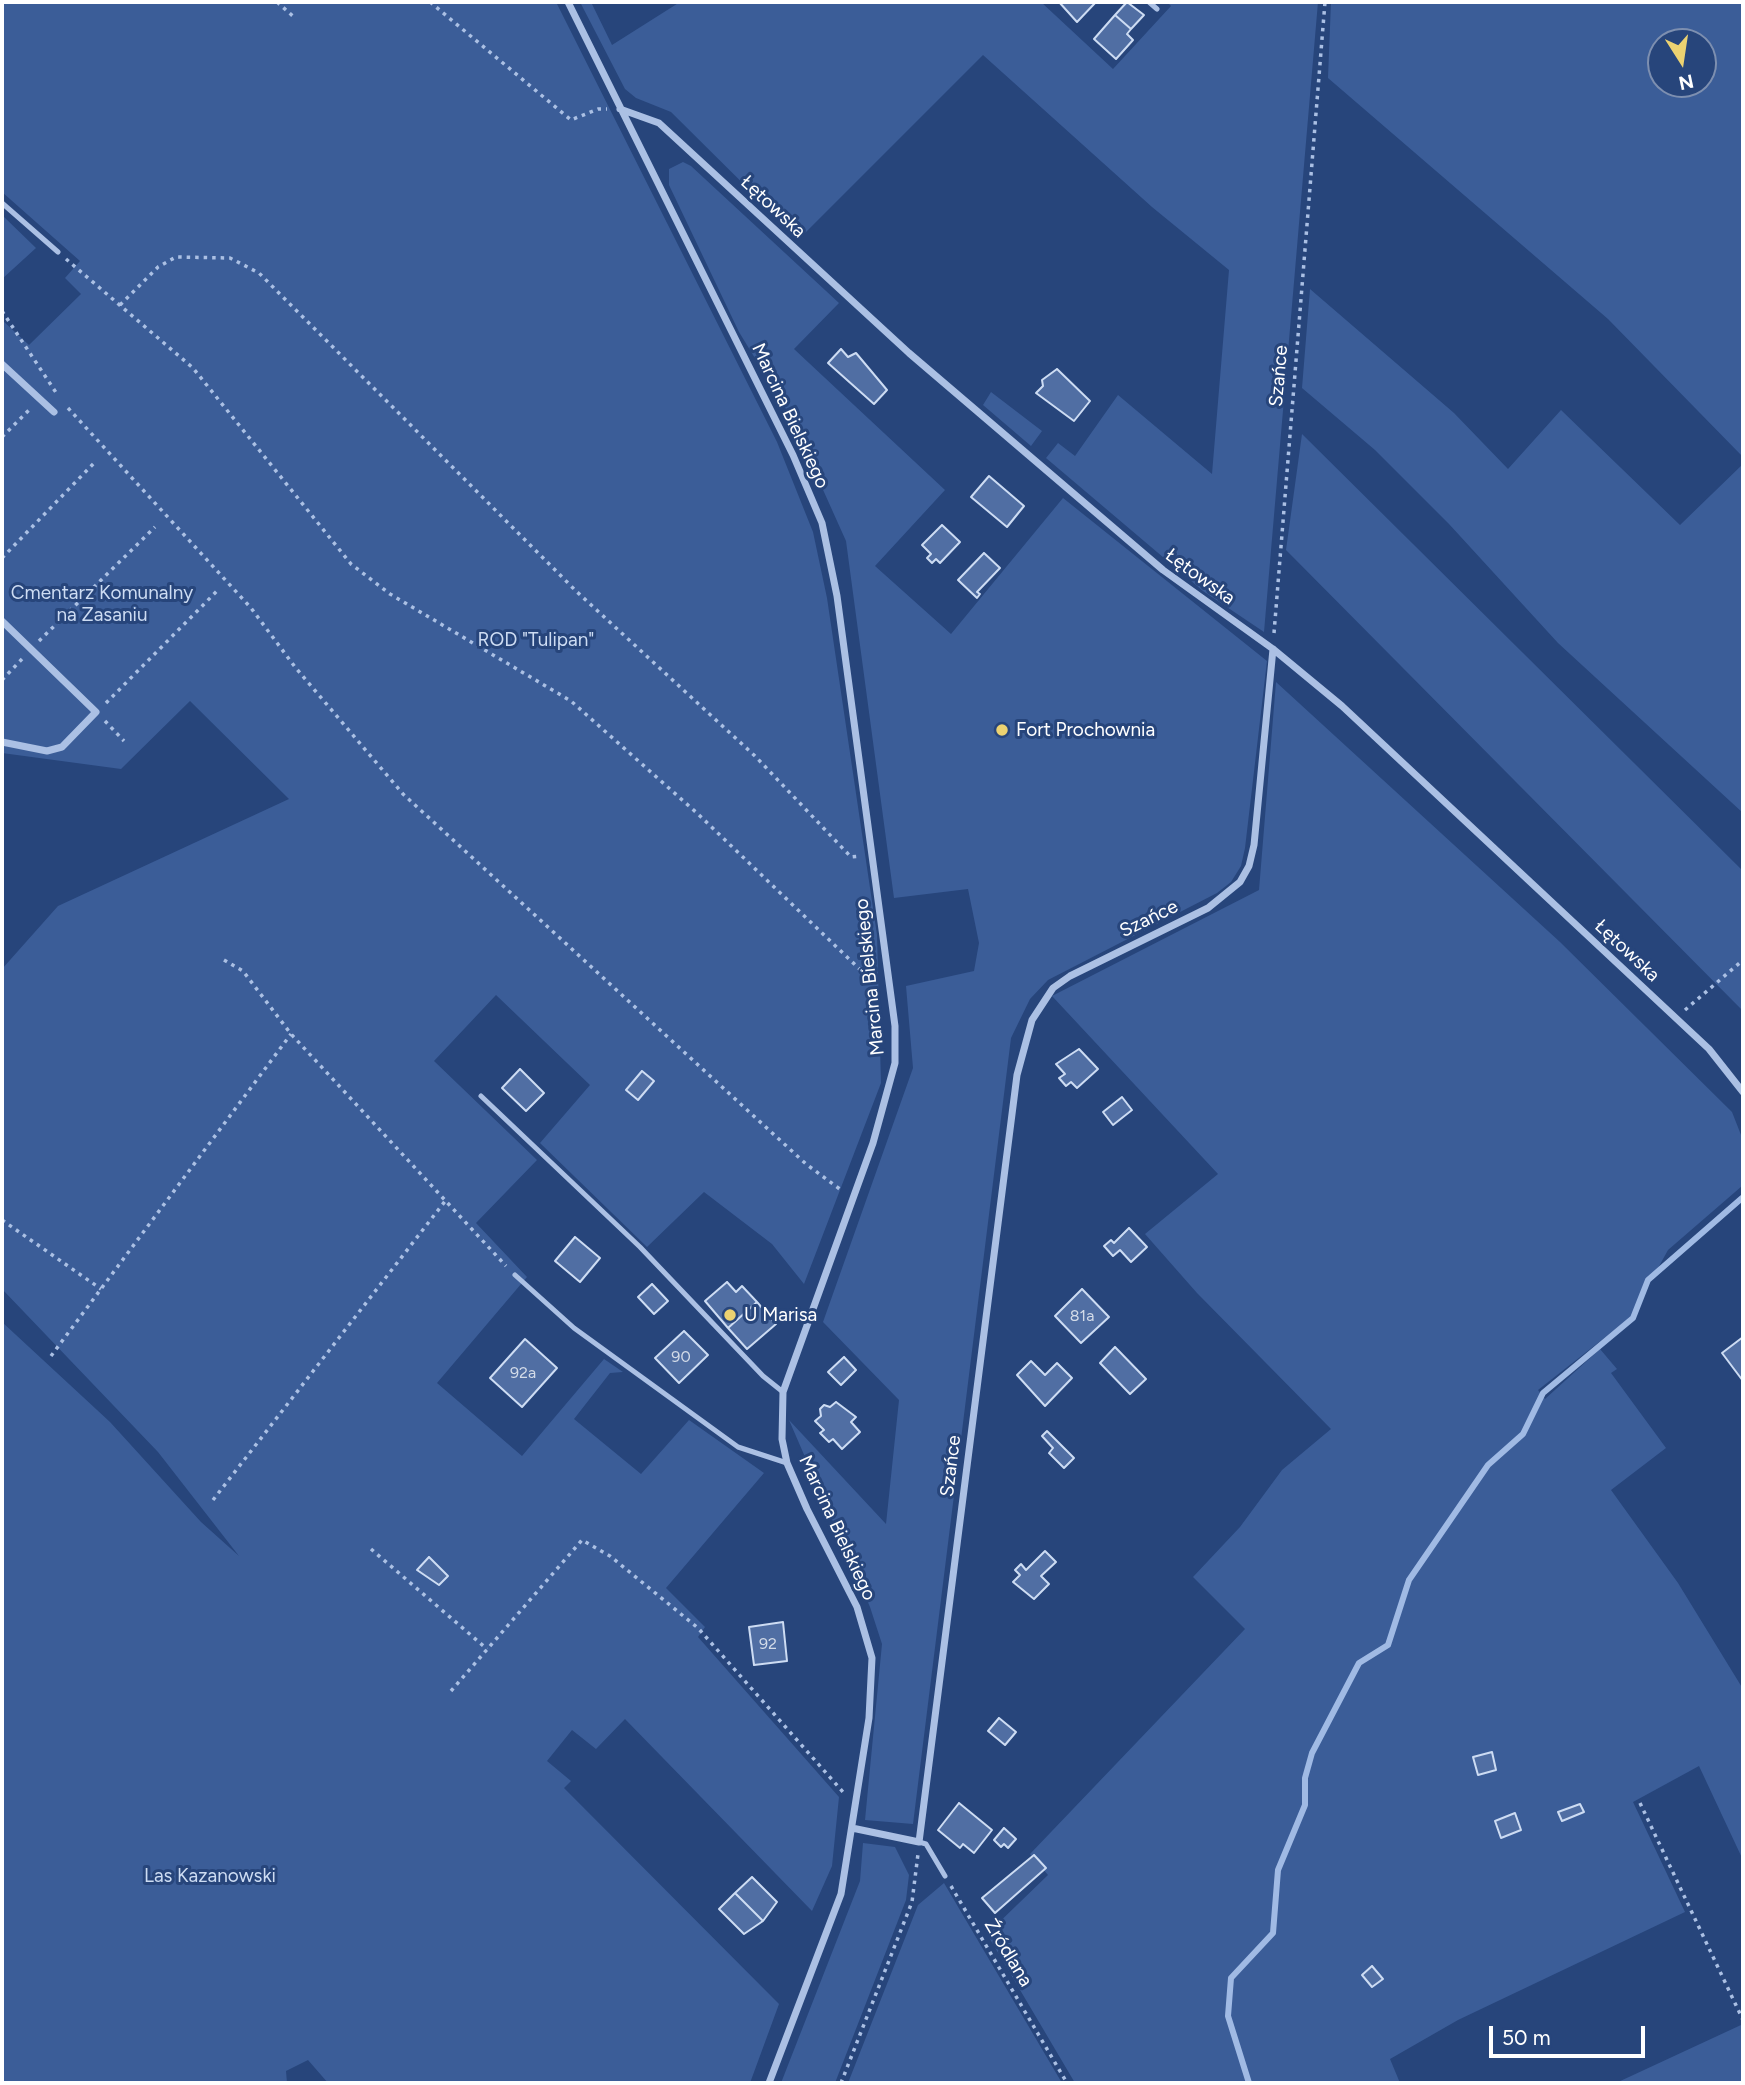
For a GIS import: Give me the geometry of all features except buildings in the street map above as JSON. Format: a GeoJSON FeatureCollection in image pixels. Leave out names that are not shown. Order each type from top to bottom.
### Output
{"type":"FeatureCollection","features":[{"type":"Feature","properties":{"kind":"street","name":"Marcina Bielskiego"},"geometry":{"type":"LineString","coordinates":[[568,2],[793,455],[822,523],[837,596],[889,985],[895,1063],[873,1143],[783,1392],[782,1439],[787,1463],[807,1510],[857,1607],[872,1658],[869,1718],[841,1894],[769,2083]]}},
{"type":"Feature","properties":{"kind":"street","name":"Łętowska"},"geometry":{"type":"LineString","coordinates":[[620,109],[659,123],[920,362],[1163,570],[1273,649],[1342,706],[1709,1049],[1743,1092]]}},
{"type":"Feature","properties":{"kind":"street"},"geometry":{"type":"LineString","coordinates":[[2,364],[54,412]]}},
{"type":"Feature","properties":{"kind":"street"},"geometry":{"type":"LineString","coordinates":[[2,621],[96,712],[62,747],[47,751],[2,742]]}},
{"type":"Feature","properties":{"kind":"street","name":"Szańce"},"geometry":{"type":"LineString","coordinates":[[919,1842],[1020,1057],[1032,1020],[1053,988],[1070,976],[1208,908],[1240,882],[1249,866],[1254,845],[1273,649]]}},
{"type":"Feature","properties":{"kind":"street"},"geometry":{"type":"LineString","coordinates":[[852,1828],[919,1842]]}},
{"type":"Feature","properties":{"kind":"lane"},"geometry":{"type":"LineString","coordinates":[[1149,2],[1157,9]]}},
{"type":"Feature","properties":{"kind":"lane"},"geometry":{"type":"LineString","coordinates":[[2,203],[58,252]]}},
{"type":"Feature","properties":{"kind":"lane"},"geometry":{"type":"LineString","coordinates":[[481,1096],[640,1247],[763,1376],[783,1392]]}},
{"type":"Feature","properties":{"kind":"lane"},"geometry":{"type":"LineString","coordinates":[[515,1275],[574,1328],[738,1447],[787,1463]]}},
{"type":"Feature","properties":{"kind":"lane"},"geometry":{"type":"LineString","coordinates":[[919,1842],[926,1844],[945,1875]]}},
{"type":"Feature","properties":{"kind":"path"},"geometry":{"type":"LineString","coordinates":[[277,2],[295,18]]}},
{"type":"Feature","properties":{"kind":"path"},"geometry":{"type":"LineString","coordinates":[[430,2],[571,120],[598,109],[620,109]]}},
{"type":"Feature","properties":{"kind":"path","name":"Szańce"},"geometry":{"type":"LineString","coordinates":[[1273,649],[1325,2]]}},
{"type":"Feature","properties":{"kind":"path"},"geometry":{"type":"LineString","coordinates":[[58,252],[193,368],[351,564],[390,594],[571,701],[698,814],[872,981],[889,985]]}},
{"type":"Feature","properties":{"kind":"path"},"geometry":{"type":"LineString","coordinates":[[120,305],[159,267],[176,257],[230,258],[259,273],[576,591],[755,756],[851,857],[872,856]]}},
{"type":"Feature","properties":{"kind":"path"},"geometry":{"type":"LineString","coordinates":[[2,312],[62,401],[251,608],[295,667],[403,794],[806,1164],[852,1198]]}},
{"type":"Feature","properties":{"kind":"path"},"geometry":{"type":"LineString","coordinates":[[2,437],[40,399]]}},
{"type":"Feature","properties":{"kind":"path"},"geometry":{"type":"LineString","coordinates":[[2,558],[95,461]]}},
{"type":"Feature","properties":{"kind":"path"},"geometry":{"type":"LineString","coordinates":[[2,680],[155,527]]}},
{"type":"Feature","properties":{"kind":"path"},"geometry":{"type":"LineString","coordinates":[[124,741],[96,712],[218,590]]}},
{"type":"Feature","properties":{"kind":"path"},"geometry":{"type":"LineString","coordinates":[[224,960],[243,971],[292,1034],[515,1275]]}},
{"type":"Feature","properties":{"kind":"path"},"geometry":{"type":"LineString","coordinates":[[1676,1018],[1743,960]]}},
{"type":"Feature","properties":{"kind":"path"},"geometry":{"type":"LineString","coordinates":[[51,1356],[292,1034]]}},
{"type":"Feature","properties":{"kind":"path"},"geometry":{"type":"LineString","coordinates":[[213,1500],[446,1200]]}},
{"type":"Feature","properties":{"kind":"path"},"geometry":{"type":"LineString","coordinates":[[2,1220],[101,1289]]}},
{"type":"Feature","properties":{"kind":"path"},"geometry":{"type":"LineString","coordinates":[[452,1691],[582,1540],[610,1556],[698,1628],[839,1790],[856,1801]]}},
{"type":"Feature","properties":{"kind":"path"},"geometry":{"type":"LineString","coordinates":[[371,1549],[487,1649]]}},
{"type":"Feature","properties":{"kind":"path"},"geometry":{"type":"LineString","coordinates":[[1640,1803],[1743,2020]]}},
{"type":"Feature","properties":{"kind":"path"},"geometry":{"type":"LineString","coordinates":[[842,2083],[912,1902],[919,1842]]}},
{"type":"Feature","properties":{"kind":"path","name":"Źródlana"},"geometry":{"type":"LineString","coordinates":[[945,1875],[1067,2083]]}},
{"type":"Feature","properties":{"kind":"green space","name":"ROD \"Tulipan\""},"geometry":{"type":"Polygon","coordinates":[[[2,2],[556,2],[777,442],[813,532],[827,598],[877,935],[881,1083],[804,1284],[772,1244],[704,1192],[647,1247],[540,1143],[590,1085],[496,995],[434,1061],[537,1160],[476,1223],[527,1277],[437,1383],[522,1456],[604,1359],[623,1372],[610,1373],[574,1419],[641,1474],[689,1420],[764,1473],[666,1588],[705,1627],[698,1637],[839,1797],[832,1866],[812,1911],[625,1719],[596,1749],[572,1730],[547,1761],[571,1781],[564,1788],[779,2004],[750,2083],[328,2083],[308,2060],[286,2071],[287,2083],[2,2083],[2,1322],[110,1422],[201,1522],[239,1556],[158,1452],[2,1289],[2,969],[58,906],[289,799],[190,701],[121,769],[2,753],[2,320],[29,345],[81,294],[65,278],[80,261],[2,192],[2,2]]]}},
{"type":"Feature","properties":{"kind":"green space"},"geometry":{"type":"Polygon","coordinates":[[[580,2],[591,2],[612,45],[680,2],[1041,2],[1113,69],[1171,6],[1167,2],[1318,2],[1264,632],[1203,591],[1046,458],[1058,443],[1075,456],[1118,395],[1212,474],[1229,270],[1152,207],[983,55],[799,239],[671,112],[636,98],[625,89],[580,2]]]}},
{"type":"Feature","properties":{"kind":"green space"},"geometry":{"type":"Polygon","coordinates":[[[1331,2],[1743,2],[1743,457],[1608,319],[1328,78],[1331,2]]]}},
{"type":"Feature","properties":{"kind":"green space"},"geometry":{"type":"Polygon","coordinates":[[[683,162],[691,166],[839,303],[794,349],[945,490],[875,566],[951,634],[1063,498],[1267,661],[1245,848],[1241,866],[1231,882],[1217,893],[1048,980],[1030,999],[1011,1038],[913,1824],[865,1820],[882,1644],[870,1607],[789,1420],[886,1524],[899,1400],[823,1322],[913,1068],[906,986],[974,971],[979,943],[968,889],[894,898],[846,541],[789,414],[739,332],[669,185],[669,169],[683,162]]]}},
{"type":"Feature","properties":{"kind":"green space"},"geometry":{"type":"Polygon","coordinates":[[[2,215],[36,248],[2,279],[2,215]]]}},
{"type":"Feature","properties":{"kind":"green space"},"geometry":{"type":"Polygon","coordinates":[[[1310,289],[1454,413],[1508,469],[1561,410],[1680,525],[1743,464],[1743,813],[1558,643],[1449,524],[1375,450],[1302,388],[1310,289]]]}},
{"type":"Feature","properties":{"kind":"green space"},"geometry":{"type":"Polygon","coordinates":[[[991,392],[1042,431],[1031,446],[983,405],[991,392]]]}},
{"type":"Feature","properties":{"kind":"green space"},"geometry":{"type":"Polygon","coordinates":[[[1302,434],[1743,871],[1743,1011],[1286,550],[1302,434]]]}},
{"type":"Feature","properties":{"kind":"green space"},"geometry":{"type":"Polygon","coordinates":[[[1276,682],[1560,942],[1732,1112],[1743,1140],[1742,1186],[1668,1250],[1631,1317],[1538,1390],[1545,1399],[1600,1349],[1617,1369],[1611,1373],[1666,1448],[1611,1490],[1678,1583],[1743,1689],[1743,1860],[1699,1766],[1633,1802],[1685,1912],[1458,2020],[1390,2059],[1400,2083],[1075,2083],[987,1934],[1048,1875],[1030,1854],[1245,1629],[1193,1577],[1240,1527],[1282,1470],[1331,1429],[1197,1293],[1145,1234],[1218,1174],[1052,996],[1259,890],[1276,682]]]}},
{"type":"Feature","properties":{"kind":"green space"},"geometry":{"type":"Polygon","coordinates":[[[863,1843],[895,1847],[909,1875],[906,1900],[835,2083],[781,2083],[860,1881],[863,1843]]]}},
{"type":"Feature","properties":{"kind":"green space"},"geometry":{"type":"Polygon","coordinates":[[[944,1883],[1062,2083],[848,2083],[918,1905],[944,1883]]]}},
{"type":"Feature","properties":{"kind":"green space"},"geometry":{"type":"Polygon","coordinates":[[[1741,2025],[1743,2083],[1616,2083],[1741,2025]]]}},
{"type":"Feature","properties":{"kind":"waterway"},"geometry":{"type":"LineString","coordinates":[[1249,2083],[1228,2016],[1231,1978],[1273,1933],[1278,1870],[1305,1805],[1305,1778],[1312,1753],[1359,1663],[1388,1645],[1409,1580],[1488,1465],[1523,1434],[1543,1393],[1633,1318],[1648,1280],[1742,1198]]}},
{"type":"Feature","properties":{"kind":"place","name":"Fort Prochownia"},"geometry":{"type":"Point","coordinates":[1002,730]}},
{"type":"Feature","properties":{"kind":"place","name":"U Marisa"},"geometry":{"type":"Point","coordinates":[730,1315]}},
{"type":"Feature","properties":{"kind":"park label","name":"Cmentarz Komunalny na Zasaniu"},"geometry":{"type":"Point","coordinates":[102,604]}},
{"type":"Feature","properties":{"kind":"park label","name":"Las Kazanowski"},"geometry":{"type":"Point","coordinates":[210,1876]}}]}
